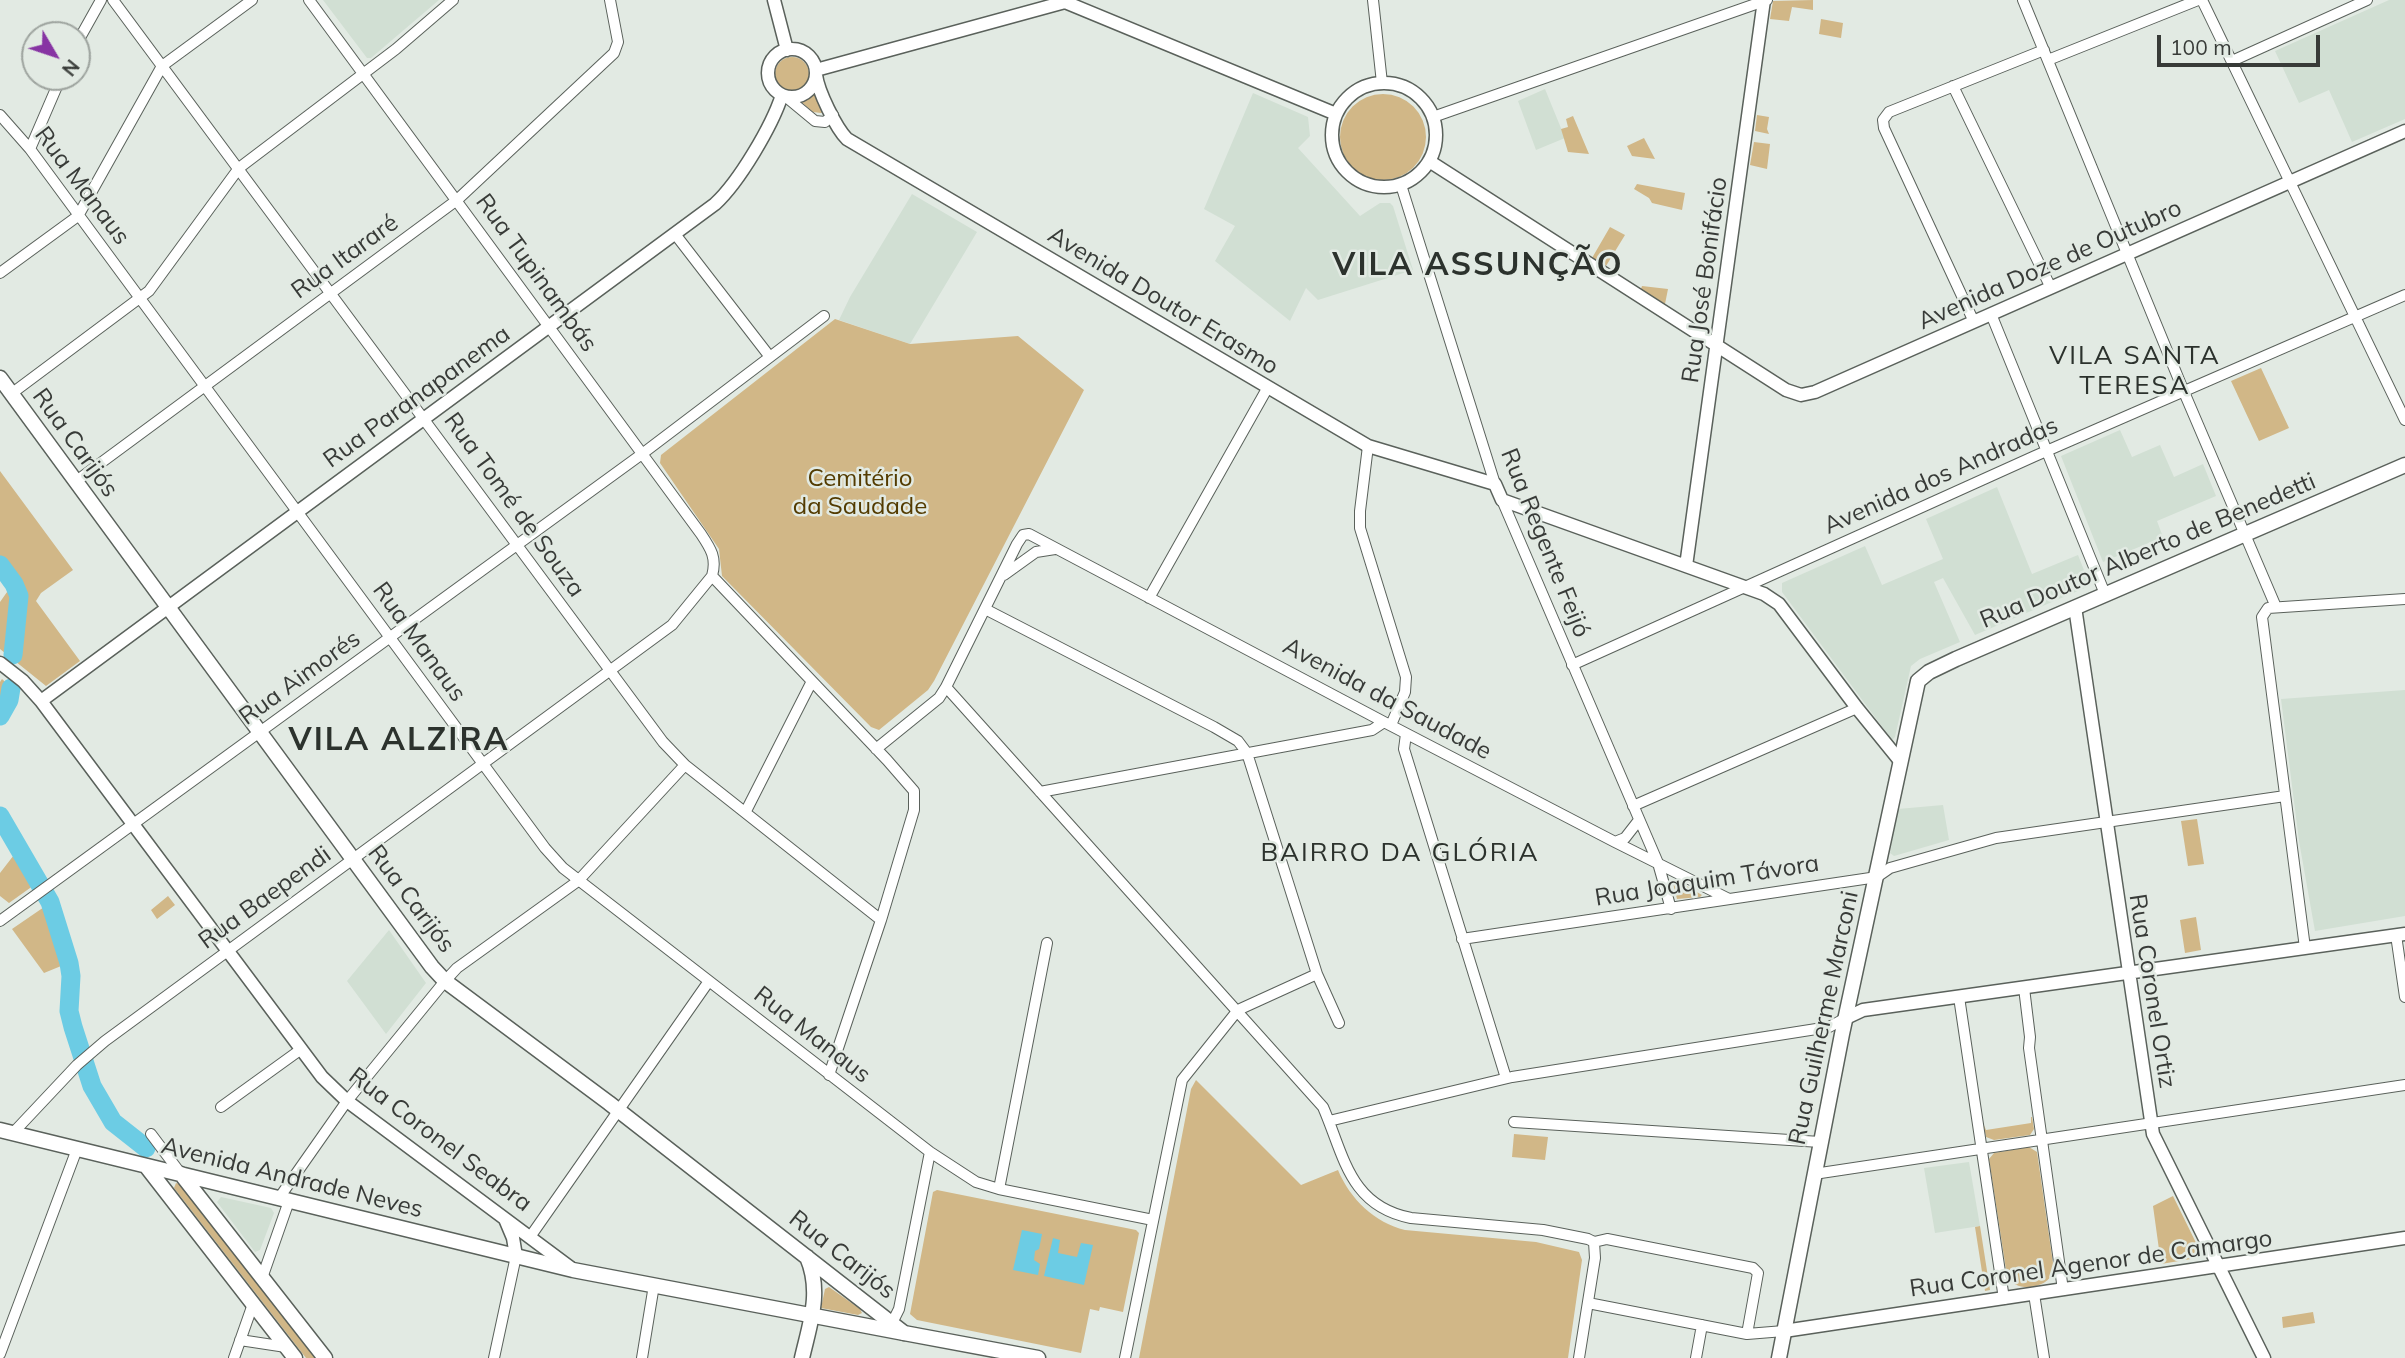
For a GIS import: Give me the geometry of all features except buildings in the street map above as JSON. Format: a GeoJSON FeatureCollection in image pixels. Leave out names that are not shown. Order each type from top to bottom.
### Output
{"type":"FeatureCollection","features":[{"type":"Feature","properties":{"kind":"main road","name":"Rua Carijós"},"geometry":{"type":"LineString","coordinates":[[0,378],[259,733],[445,981],[619,1111],[904,1333]]}},
{"type":"Feature","properties":{"kind":"main road","name":"Rua Doutor Alberto de Benedetti"},"geometry":{"type":"LineString","coordinates":[[1916,687],[1918,681],[1928,672],[2405,465]]}},
{"type":"Feature","properties":{"kind":"main road","name":"Rua Guilherme Marconi"},"geometry":{"type":"LineString","coordinates":[[1779,1358],[1820,1142],[1916,687]]}},
{"type":"Feature","properties":{"kind":"main road","name":"Avenida Andrade Neves"},"geometry":{"type":"LineString","coordinates":[[7,1132],[573,1270]]}},
{"type":"Feature","properties":{"kind":"main road"},"geometry":{"type":"LineString","coordinates":[[146,1166],[290,1352]]}},
{"type":"Feature","properties":{"kind":"main road"},"geometry":{"type":"LineString","coordinates":[[181,1174],[325,1358]]}},
{"type":"Feature","properties":{"kind":"main road"},"geometry":{"type":"LineString","coordinates":[[802,1358],[816,1289],[815,1277],[806,1256]]}},
{"type":"Feature","properties":{"kind":"main road","name":"Rua Coronel Seabra"},"geometry":{"type":"LineString","coordinates":[[573,1270],[904,1333],[967,1351],[1038,1358]]}},
{"type":"Feature","properties":{"kind":"main road"},"geometry":{"type":"LineString","coordinates":[[816,1289],[826,1282],[842,1284]]}},
{"type":"Feature","properties":{"kind":"street"},"geometry":{"type":"LineString","coordinates":[[89,21],[100,0]]}},
{"type":"Feature","properties":{"kind":"street","name":"Rua Tomé de Souza"},"geometry":{"type":"LineString","coordinates":[[114,0],[663,742],[685,765],[881,920]]}},
{"type":"Feature","properties":{"kind":"street"},"geometry":{"type":"LineString","coordinates":[[0,273],[78,216],[162,65],[252,0]]}},
{"type":"Feature","properties":{"kind":"street","name":"Rua Tupinambás"},"geometry":{"type":"LineString","coordinates":[[309,0],[713,552],[715,567],[712,576]]}},
{"type":"Feature","properties":{"kind":"street"},"geometry":{"type":"LineString","coordinates":[[11,394],[141,299],[239,168],[364,74],[453,0]]}},
{"type":"Feature","properties":{"kind":"street","name":"Rua Itararé"},"geometry":{"type":"LineString","coordinates":[[75,482],[457,200],[614,53],[618,42],[610,0]]}},
{"type":"Feature","properties":{"kind":"street"},"geometry":{"type":"LineString","coordinates":[[774,0],[787,50]]}},
{"type":"Feature","properties":{"kind":"street"},"geometry":{"type":"LineString","coordinates":[[1373,0],[1382,83]]}},
{"type":"Feature","properties":{"kind":"street"},"geometry":{"type":"LineString","coordinates":[[1433,117],[1765,0]]}},
{"type":"Feature","properties":{"kind":"street","name":"Rua José Bonifácio"},"geometry":{"type":"LineString","coordinates":[[1686,566],[1765,0]]}},
{"type":"Feature","properties":{"kind":"street"},"geometry":{"type":"LineString","coordinates":[[2023,0],[2244,534],[2272,608]]}},
{"type":"Feature","properties":{"kind":"street"},"geometry":{"type":"LineString","coordinates":[[1974,322],[1884,128],[1883,120],[1889,112],[1953,86],[2200,0],[2405,420]]}},
{"type":"Feature","properties":{"kind":"street"},"geometry":{"type":"LineString","coordinates":[[2232,61],[2367,0]]}},
{"type":"Feature","properties":{"kind":"street"},"geometry":{"type":"LineString","coordinates":[[816,73],[1065,1],[1336,114]]}},
{"type":"Feature","properties":{"kind":"street"},"geometry":{"type":"LineString","coordinates":[[784,96],[794,97],[806,93],[814,84],[814,62],[799,50],[787,50],[776,55],[769,69],[771,85],[784,96],[815,121],[825,122],[833,115]]}},
{"type":"Feature","properties":{"kind":"street","name":"Avenida Doutor Erasmo"},"geometry":{"type":"LineString","coordinates":[[816,73],[820,89],[843,136],[852,142],[1368,446],[1495,484]]}},
{"type":"Feature","properties":{"kind":"street"},"geometry":{"type":"LineString","coordinates":[[1382,83],[1396,84],[1411,91],[1424,102],[1433,117],[1436,139],[1429,161],[1418,175],[1401,185],[1384,188],[1358,181],[1345,171],[1336,157],[1332,141],[1332,124],[1343,102],[1365,86],[1382,83]]}},
{"type":"Feature","properties":{"kind":"street"},"geometry":{"type":"LineString","coordinates":[[1953,86],[2051,288]]}},
{"type":"Feature","properties":{"kind":"street"},"geometry":{"type":"LineString","coordinates":[[30,149],[55,91]]}},
{"type":"Feature","properties":{"kind":"street","name":"Rua Paranapanema"},"geometry":{"type":"LineString","coordinates":[[41,701],[715,204],[731,187],[784,96]]}},
{"type":"Feature","properties":{"kind":"street","name":"Rua Manaus"},"geometry":{"type":"LineString","coordinates":[[0,114],[30,149],[545,848],[578,881],[930,1152],[976,1182],[1153,1220]]}},
{"type":"Feature","properties":{"kind":"street","name":"Avenida Doze de Outubro"},"geometry":{"type":"LineString","coordinates":[[1429,161],[1786,390],[1808,394],[2405,131]]}},
{"type":"Feature","properties":{"kind":"street","name":"Rua Regente Feijó"},"geometry":{"type":"LineString","coordinates":[[1401,185],[1495,484],[1658,863],[1671,909]]}},
{"type":"Feature","properties":{"kind":"street"},"geometry":{"type":"LineString","coordinates":[[675,234],[770,357]]}},
{"type":"Feature","properties":{"kind":"street","name":"Avenida dos Andradas"},"geometry":{"type":"LineString","coordinates":[[1572,665],[1744,586],[2405,295]]}},
{"type":"Feature","properties":{"kind":"street"},"geometry":{"type":"LineString","coordinates":[[1991,314],[2105,594]]}},
{"type":"Feature","properties":{"kind":"street","name":"Rua Aimorés"},"geometry":{"type":"LineString","coordinates":[[0,921],[642,454],[824,316]]}},
{"type":"Feature","properties":{"kind":"street"},"geometry":{"type":"LineString","coordinates":[[1149,598],[1268,387]]}},
{"type":"Feature","properties":{"kind":"street"},"geometry":{"type":"LineString","coordinates":[[1041,792],[1373,730],[1387,724],[1405,692],[1406,677],[1360,528],[1368,446]]}},
{"type":"Feature","properties":{"kind":"street"},"geometry":{"type":"LineString","coordinates":[[1502,500],[1764,594],[1779,604],[1900,761]]}},
{"type":"Feature","properties":{"kind":"street"},"geometry":{"type":"LineString","coordinates":[[876,748],[939,698],[1020,540],[1032,535],[1039,544],[1036,552]]}},
{"type":"Feature","properties":{"kind":"street","name":"Avenida da Saudade"},"geometry":{"type":"LineString","coordinates":[[1032,535],[1406,734],[1729,899]]}},
{"type":"Feature","properties":{"kind":"street"},"geometry":{"type":"LineString","coordinates":[[999,579],[1036,552],[1055,549]]}},
{"type":"Feature","properties":{"kind":"street"},"geometry":{"type":"LineString","coordinates":[[712,576],[911,786],[915,799],[881,920],[829,1075]]}},
{"type":"Feature","properties":{"kind":"street","name":"Rua Baependi"},"geometry":{"type":"LineString","coordinates":[[7,1132],[90,1054],[672,625],[712,576]]}},
{"type":"Feature","properties":{"kind":"street"},"geometry":{"type":"LineString","coordinates":[[2305,948],[2263,614],[2272,608],[2405,599]]}},
{"type":"Feature","properties":{"kind":"street","name":"Rua Coronel Ortiz"},"geometry":{"type":"LineString","coordinates":[[2075,607],[2154,1137],[2264,1358]]}},
{"type":"Feature","properties":{"kind":"street"},"geometry":{"type":"LineString","coordinates":[[985,609],[1238,741],[1247,753],[1317,974],[1339,1023]]}},
{"type":"Feature","properties":{"kind":"street","name":"Rua Coronel Seabra"},"geometry":{"type":"LineString","coordinates":[[0,663],[23,681],[41,701],[322,1077],[347,1101],[573,1270]]}},
{"type":"Feature","properties":{"kind":"street"},"geometry":{"type":"LineString","coordinates":[[746,811],[811,683]]}},
{"type":"Feature","properties":{"kind":"street"},"geometry":{"type":"LineString","coordinates":[[946,687],[1323,1107],[1348,1172],[1356,1185],[1375,1202],[1394,1213],[1417,1219],[1543,1230],[1594,1242],[1612,1240],[1756,1269],[1758,1273],[1747,1334]]}},
{"type":"Feature","properties":{"kind":"street"},"geometry":{"type":"LineString","coordinates":[[1633,806],[1857,708]]}},
{"type":"Feature","properties":{"kind":"street"},"geometry":{"type":"LineString","coordinates":[[1406,734],[1404,750],[1506,1078]]}},
{"type":"Feature","properties":{"kind":"street"},"geometry":{"type":"LineString","coordinates":[[262,1278],[284,1199],[347,1101],[445,981],[457,968],[578,881],[685,765]]}},
{"type":"Feature","properties":{"kind":"street","name":"Rua Joaquim Távora"},"geometry":{"type":"LineString","coordinates":[[1462,939],[1877,877],[1890,868],[1987,840],[2285,796]]}},
{"type":"Feature","properties":{"kind":"street"},"geometry":{"type":"LineString","coordinates":[[1615,842],[1625,838],[1639,820]]}},
{"type":"Feature","properties":{"kind":"street"},"geometry":{"type":"LineString","coordinates":[[0,906],[10,914]]}},
{"type":"Feature","properties":{"kind":"street"},"geometry":{"type":"LineString","coordinates":[[1329,1121],[1506,1078],[1829,1027],[1863,1010],[2400,934],[2405,997]]}},
{"type":"Feature","properties":{"kind":"street"},"geometry":{"type":"LineString","coordinates":[[999,1189],[1047,943]]}},
{"type":"Feature","properties":{"kind":"street"},"geometry":{"type":"LineString","coordinates":[[1125,1358],[1182,1080],[1238,1010],[1317,974]]}},
{"type":"Feature","properties":{"kind":"street"},"geometry":{"type":"LineString","coordinates":[[530,1237],[709,981]]}},
{"type":"Feature","properties":{"kind":"street"},"geometry":{"type":"LineString","coordinates":[[2024,988],[2031,1037],[2029,1048],[2063,1290]]}},
{"type":"Feature","properties":{"kind":"street"},"geometry":{"type":"LineString","coordinates":[[1959,997],[2004,1299]]}},
{"type":"Feature","properties":{"kind":"street"},"geometry":{"type":"LineString","coordinates":[[221,1107],[300,1050]]}},
{"type":"Feature","properties":{"kind":"street"},"geometry":{"type":"LineString","coordinates":[[1814,1174],[2405,1086]]}},
{"type":"Feature","properties":{"kind":"street"},"geometry":{"type":"LineString","coordinates":[[1514,1122],[1820,1142]]}},
{"type":"Feature","properties":{"kind":"street"},"geometry":{"type":"LineString","coordinates":[[151,1134],[181,1174]]}},
{"type":"Feature","properties":{"kind":"street"},"geometry":{"type":"LineString","coordinates":[[0,1354],[77,1149]]}},
{"type":"Feature","properties":{"kind":"street"},"geometry":{"type":"LineString","coordinates":[[892,1323],[899,1309],[930,1152]]}},
{"type":"Feature","properties":{"kind":"street"},"geometry":{"type":"LineString","coordinates":[[494,1358],[516,1256],[513,1238],[505,1219]]}},
{"type":"Feature","properties":{"kind":"street","name":"Rua Coronel Agenor de Camargo"},"geometry":{"type":"LineString","coordinates":[[1784,1331],[2405,1238]]}},
{"type":"Feature","properties":{"kind":"street"},"geometry":{"type":"LineString","coordinates":[[1578,1358],[1596,1251],[1594,1242]]}},
{"type":"Feature","properties":{"kind":"street"},"geometry":{"type":"LineString","coordinates":[[642,1358],[654,1285]]}},
{"type":"Feature","properties":{"kind":"street"},"geometry":{"type":"LineString","coordinates":[[2034,1294],[2044,1358]]}},
{"type":"Feature","properties":{"kind":"street"},"geometry":{"type":"LineString","coordinates":[[1588,1303],[1747,1334],[1784,1331]]}},
{"type":"Feature","properties":{"kind":"street"},"geometry":{"type":"LineString","coordinates":[[234,1358],[253,1304]]}},
{"type":"Feature","properties":{"kind":"street"},"geometry":{"type":"LineString","coordinates":[[1696,1358],[1702,1325]]}},
{"type":"Feature","properties":{"kind":"street"},"geometry":{"type":"LineString","coordinates":[[240,1340],[290,1352]]}},
{"type":"Feature","properties":{"kind":"shaded area"},"geometry":{"type":"Polygon","coordinates":[[[323,0],[439,0],[371,58],[367,58],[323,0]]]}},
{"type":"Feature","properties":{"kind":"shaded area"},"geometry":{"type":"Polygon","coordinates":[[[2389,0],[2405,0],[2405,119],[2352,142],[2329,90],[2299,103],[2275,51],[2389,0]]]}},
{"type":"Feature","properties":{"kind":"shaded area"},"geometry":{"type":"Polygon","coordinates":[[[1545,89],[1565,138],[1536,150],[1518,101],[1545,89]]]}},
{"type":"Feature","properties":{"kind":"shaded area"},"geometry":{"type":"Polygon","coordinates":[[[1253,93],[1308,117],[1310,136],[1298,148],[1360,216],[1380,203],[1390,203],[1393,206],[1413,270],[1318,300],[1306,288],[1290,321],[1215,261],[1235,226],[1204,209],[1253,93]]]}},
{"type":"Feature","properties":{"kind":"shaded area"},"geometry":{"type":"Polygon","coordinates":[[[912,194],[977,232],[910,344],[839,320],[912,194]]]}},
{"type":"Feature","properties":{"kind":"shaded area"},"geometry":{"type":"Polygon","coordinates":[[[2120,430],[2132,457],[2160,445],[2174,477],[2203,464],[2216,496],[2157,521],[2163,537],[2103,562],[2061,456],[2120,430]]]}},
{"type":"Feature","properties":{"kind":"shaded area"},"geometry":{"type":"Polygon","coordinates":[[[1997,487],[2032,574],[2078,555],[2089,583],[2087,587],[1975,635],[1943,578],[1934,582],[1960,642],[1920,659],[1911,666],[1895,737],[1892,740],[1782,592],[1782,583],[1865,546],[1882,585],[1943,559],[1926,519],[1997,487]]]}},
{"type":"Feature","properties":{"kind":"shaded area"},"geometry":{"type":"Polygon","coordinates":[[[2405,690],[2405,916],[2315,931],[2299,841],[2281,699],[2405,690]]]}},
{"type":"Feature","properties":{"kind":"shaded area"},"geometry":{"type":"Polygon","coordinates":[[[1943,805],[1949,840],[1894,856],[1890,853],[1898,809],[1943,805]]]}},
{"type":"Feature","properties":{"kind":"shaded area"},"geometry":{"type":"Polygon","coordinates":[[[389,930],[426,983],[386,1034],[347,981],[389,930]]]}},
{"type":"Feature","properties":{"kind":"shaded area"},"geometry":{"type":"Polygon","coordinates":[[[1969,1162],[1980,1226],[1935,1233],[1924,1168],[1969,1162]]]}},
{"type":"Feature","properties":{"kind":"shaded area"},"geometry":{"type":"Polygon","coordinates":[[[221,1197],[271,1208],[274,1213],[260,1250],[255,1252],[217,1202],[221,1197]]]}},
{"type":"Feature","properties":{"kind":"green space"},"geometry":{"type":"Polygon","coordinates":[[[1813,0],[1813,10],[1792,7],[1789,21],[1770,19],[1773,1],[1813,0]]]}},
{"type":"Feature","properties":{"kind":"green space"},"geometry":{"type":"Polygon","coordinates":[[[1821,19],[1843,23],[1841,38],[1819,34],[1821,19]]]}},
{"type":"Feature","properties":{"kind":"green space"},"geometry":{"type":"Polygon","coordinates":[[[792,57],[804,62],[809,74],[804,86],[792,91],[780,86],[775,74],[780,62],[792,57]]]}},
{"type":"Feature","properties":{"kind":"green space"},"geometry":{"type":"Polygon","coordinates":[[[815,91],[824,112],[813,112],[799,100],[807,99],[815,91]]]}},
{"type":"Feature","properties":{"kind":"green space"},"geometry":{"type":"Polygon","coordinates":[[[1383,94],[1399,98],[1413,107],[1422,121],[1426,137],[1422,153],[1413,167],[1399,176],[1383,180],[1367,176],[1353,167],[1344,153],[1340,137],[1344,121],[1353,107],[1367,98],[1383,94]]]}},
{"type":"Feature","properties":{"kind":"green space"},"geometry":{"type":"Polygon","coordinates":[[[1757,115],[1769,117],[1769,134],[1755,131],[1757,115]]]}},
{"type":"Feature","properties":{"kind":"green space"},"geometry":{"type":"Polygon","coordinates":[[[1573,116],[1589,154],[1568,152],[1561,129],[1568,127],[1566,119],[1573,116]]]}},
{"type":"Feature","properties":{"kind":"green space"},"geometry":{"type":"Polygon","coordinates":[[[1644,138],[1655,159],[1632,156],[1627,146],[1644,138]]]}},
{"type":"Feature","properties":{"kind":"green space"},"geometry":{"type":"Polygon","coordinates":[[[1754,142],[1770,144],[1767,169],[1750,165],[1754,142]]]}},
{"type":"Feature","properties":{"kind":"green space"},"geometry":{"type":"Polygon","coordinates":[[[1637,184],[1685,193],[1682,210],[1652,203],[1649,198],[1634,189],[1637,184]]]}},
{"type":"Feature","properties":{"kind":"green space"},"geometry":{"type":"Polygon","coordinates":[[[1610,227],[1625,235],[1606,266],[1592,258],[1610,227]]]}},
{"type":"Feature","properties":{"kind":"green space"},"geometry":{"type":"Polygon","coordinates":[[[1642,286],[1668,289],[1665,304],[1641,289],[1642,286]]]}},
{"type":"Feature","properties":{"kind":"green space","name":"Cemitério da Saudade"},"geometry":{"type":"Polygon","coordinates":[[[835,319],[910,344],[1018,336],[1084,390],[934,681],[928,690],[879,730],[871,727],[722,576],[719,549],[660,463],[661,455],[835,319]]]}},
{"type":"Feature","properties":{"kind":"green space"},"geometry":{"type":"Polygon","coordinates":[[[2261,368],[2289,428],[2259,441],[2231,381],[2261,368]]]}},
{"type":"Feature","properties":{"kind":"green space"},"geometry":{"type":"Polygon","coordinates":[[[0,471],[73,570],[41,593],[36,601],[80,661],[46,686],[0,649],[0,602],[12,585],[20,594],[22,587],[0,559],[0,471]]]}},
{"type":"Feature","properties":{"kind":"green space"},"geometry":{"type":"Polygon","coordinates":[[[2,679],[16,692],[0,714],[0,682],[2,679]]]}},
{"type":"Feature","properties":{"kind":"green space"},"geometry":{"type":"Polygon","coordinates":[[[2197,819],[2204,864],[2188,866],[2181,821],[2197,819]]]}},
{"type":"Feature","properties":{"kind":"green space"},"geometry":{"type":"Polygon","coordinates":[[[17,851],[37,883],[9,903],[0,896],[0,873],[17,851]]]}},
{"type":"Feature","properties":{"kind":"green space"},"geometry":{"type":"Polygon","coordinates":[[[1675,881],[1702,895],[1677,899],[1673,883],[1675,881]]]}},
{"type":"Feature","properties":{"kind":"green space"},"geometry":{"type":"Polygon","coordinates":[[[168,896],[175,905],[157,919],[151,910],[168,896]]]}},
{"type":"Feature","properties":{"kind":"green space"},"geometry":{"type":"Polygon","coordinates":[[[47,905],[66,964],[44,973],[12,929],[47,905]]]}},
{"type":"Feature","properties":{"kind":"green space"},"geometry":{"type":"Polygon","coordinates":[[[2196,917],[2201,950],[2185,953],[2180,920],[2196,917]]]}},
{"type":"Feature","properties":{"kind":"green space"},"geometry":{"type":"Polygon","coordinates":[[[1196,1080],[1301,1185],[1338,1170],[1357,1200],[1374,1216],[1394,1227],[1536,1242],[1579,1252],[1582,1260],[1568,1358],[1139,1358],[1191,1089],[1196,1080]]]}},
{"type":"Feature","properties":{"kind":"green space"},"geometry":{"type":"Polygon","coordinates":[[[2031,1117],[2034,1129],[2030,1135],[1994,1140],[1986,1137],[1983,1123],[1986,1130],[2031,1123],[2031,1117]]]}},
{"type":"Feature","properties":{"kind":"green space"},"geometry":{"type":"Polygon","coordinates":[[[1514,1134],[1548,1137],[1545,1160],[1512,1157],[1514,1134]]]}},
{"type":"Feature","properties":{"kind":"green space"},"geometry":{"type":"Polygon","coordinates":[[[2029,1147],[2037,1152],[2054,1270],[2046,1281],[2025,1287],[2011,1282],[2007,1276],[1989,1159],[1994,1153],[2029,1147]]]}},
{"type":"Feature","properties":{"kind":"green space"},"geometry":{"type":"Polygon","coordinates":[[[176,1183],[315,1358],[306,1358],[174,1188],[176,1183]]]}},
{"type":"Feature","properties":{"kind":"green space"},"geometry":{"type":"Polygon","coordinates":[[[937,1190],[1136,1230],[1139,1233],[1123,1312],[1100,1307],[1099,1311],[1090,1309],[1081,1353],[917,1320],[910,1314],[933,1192],[937,1190]]]}},
{"type":"Feature","properties":{"kind":"green space"},"geometry":{"type":"Polygon","coordinates":[[[2173,1196],[2203,1257],[2161,1264],[2153,1206],[2173,1196]]]}},
{"type":"Feature","properties":{"kind":"green space"},"geometry":{"type":"Polygon","coordinates":[[[1980,1226],[1990,1290],[1985,1291],[1975,1227],[1980,1226]]]}},
{"type":"Feature","properties":{"kind":"green space"},"geometry":{"type":"Polygon","coordinates":[[[829,1287],[862,1313],[858,1315],[821,1308],[825,1289],[829,1287]]]}},
{"type":"Feature","properties":{"kind":"green space"},"geometry":{"type":"Polygon","coordinates":[[[2313,1312],[2315,1323],[2283,1328],[2282,1317],[2313,1312]]]}},
{"type":"Feature","properties":{"kind":"water"},"geometry":{"type":"Polygon","coordinates":[[[1022,1230],[1042,1234],[1034,1260],[1040,1264],[1038,1275],[1013,1270],[1022,1230]]]}},
{"type":"Feature","properties":{"kind":"water"},"geometry":{"type":"Polygon","coordinates":[[[1053,1238],[1060,1240],[1058,1253],[1077,1257],[1081,1243],[1093,1245],[1084,1285],[1044,1276],[1053,1238]]]}},
{"type":"Feature","properties":{"kind":"waterway"},"geometry":{"type":"LineString","coordinates":[[0,565],[19,596],[13,655]]}},
{"type":"Feature","properties":{"kind":"waterway"},"geometry":{"type":"LineString","coordinates":[[0,716],[9,700],[11,688]]}},
{"type":"Feature","properties":{"kind":"waterway"},"geometry":{"type":"LineString","coordinates":[[0,816],[50,902],[69,963],[69,1011],[92,1086],[113,1122],[146,1148]]}},
{"type":"Feature","properties":{"kind":"district","name":"VILA ASSUNÇÃO"},"geometry":{"type":"Point","coordinates":[1478,265]}},
{"type":"Feature","properties":{"kind":"district","name":"VILA SANTA TERESA"},"geometry":{"type":"Point","coordinates":[2135,371]}},
{"type":"Feature","properties":{"kind":"district","name":"VILA ALZIRA"},"geometry":{"type":"Point","coordinates":[399,740]}},
{"type":"Feature","properties":{"kind":"district","name":"BAIRRO DA GLÓRIA"},"geometry":{"type":"Point","coordinates":[1400,853]}}]}
